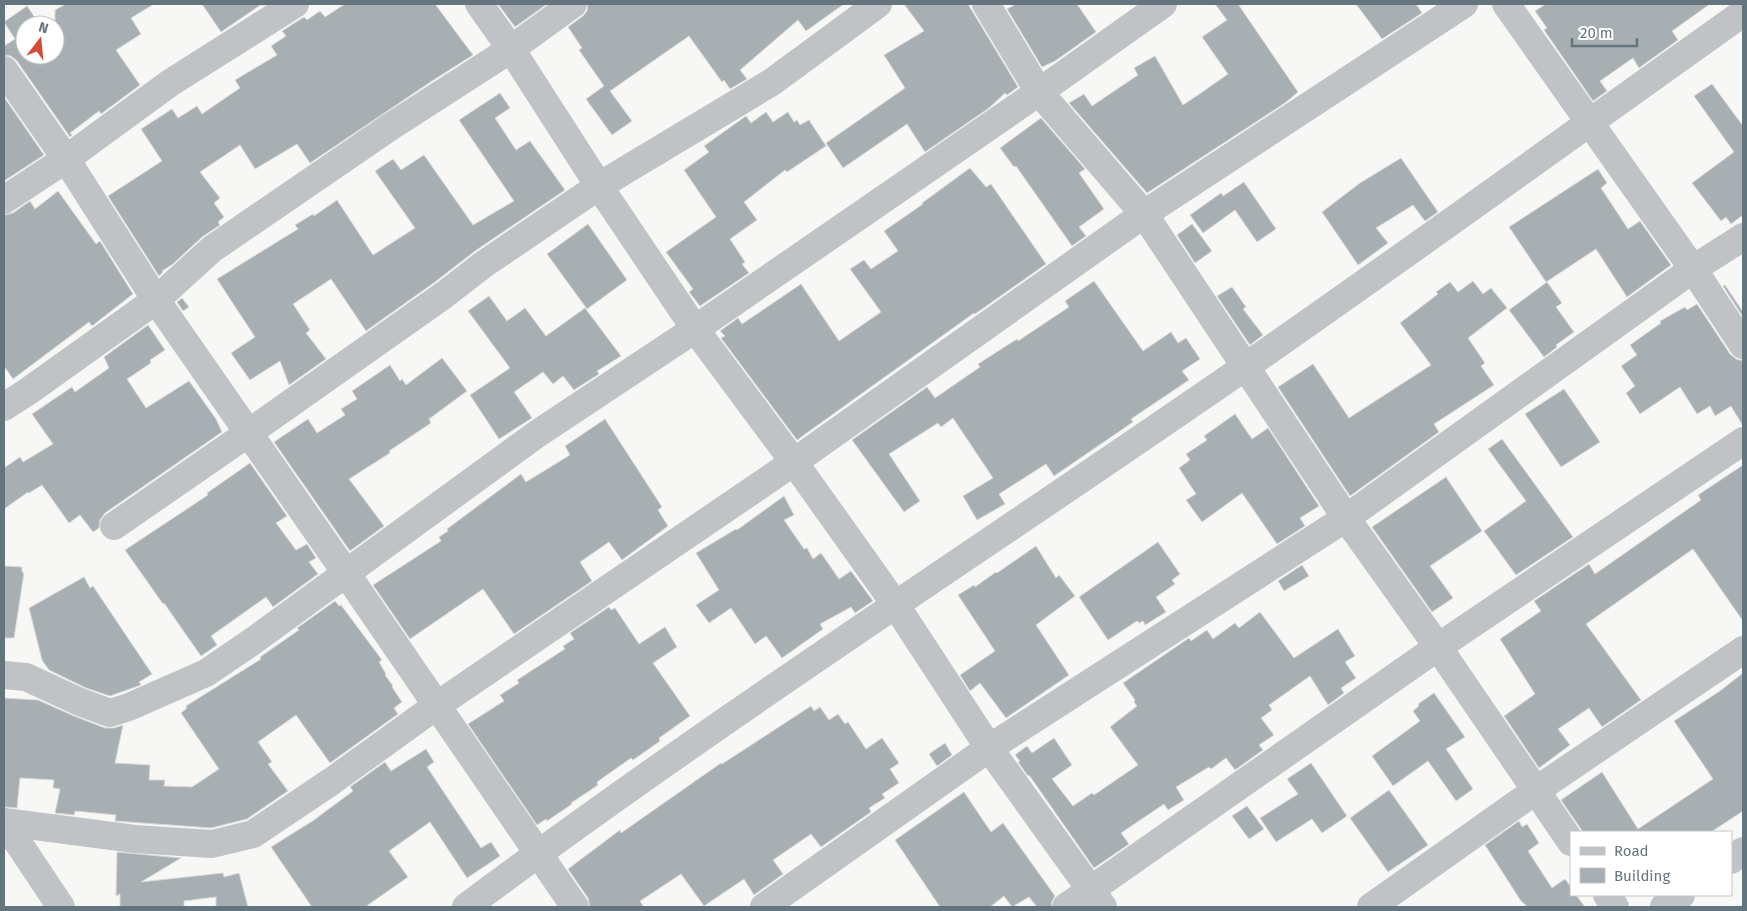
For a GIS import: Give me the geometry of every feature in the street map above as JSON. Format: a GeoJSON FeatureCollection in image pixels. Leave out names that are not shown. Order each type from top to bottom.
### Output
{"type":"FeatureCollection","features":[{"type":"Feature","properties":{"kind":"street"},"geometry":{"type":"LineString","coordinates":[[4,200],[66,159],[170,83],[295,4]]}},
{"type":"Feature","properties":{"kind":"street"},"geometry":{"type":"LineString","coordinates":[[479,4],[511,49],[598,186],[695,329],[794,462],[895,604],[989,748],[1097,898]]}},
{"type":"Feature","properties":{"kind":"street"},"geometry":{"type":"LineString","coordinates":[[4,407],[156,300],[212,249],[390,127],[511,49],[573,4]]}},
{"type":"Feature","properties":{"kind":"street"},"geometry":{"type":"LineString","coordinates":[[114,526],[444,295],[484,264],[598,186],[772,82],[878,4]]}},
{"type":"Feature","properties":{"kind":"street"},"geometry":{"type":"LineString","coordinates":[[986,4],[1039,92],[1144,214],[1346,518],[1438,647],[1570,841]]}},
{"type":"Feature","properties":{"kind":"street"},"geometry":{"type":"LineString","coordinates":[[4,675],[26,677],[80,702],[110,712],[120,710],[172,689],[206,673],[253,641],[537,434],[695,329],[1039,92],[1163,4]]}},
{"type":"Feature","properties":{"kind":"street"},"geometry":{"type":"LineString","coordinates":[[4,822],[135,839],[212,844],[252,834],[332,781],[436,706],[794,462],[1144,214],[1464,4]]}},
{"type":"Feature","properties":{"kind":"street"},"geometry":{"type":"LineString","coordinates":[[1506,4],[1693,269],[1743,345]]}},
{"type":"Feature","properties":{"kind":"street"},"geometry":{"type":"LineString","coordinates":[[466,907],[537,854],[895,604],[1245,367],[1743,13]]}},
{"type":"Feature","properties":{"kind":"street"},"geometry":{"type":"LineString","coordinates":[[4,70],[66,159],[156,300],[247,434],[346,573],[575,907]]}},
{"type":"Feature","properties":{"kind":"street"},"geometry":{"type":"LineString","coordinates":[[764,907],[989,748],[1346,518],[1693,269],[1743,236]]}},
{"type":"Feature","properties":{"kind":"street"},"geometry":{"type":"LineString","coordinates":[[1066,907],[1097,898],[1438,647],[1743,441]]}},
{"type":"Feature","properties":{"kind":"street"},"geometry":{"type":"LineString","coordinates":[[1372,907],[1536,790],[1743,650]]}},
{"type":"Feature","properties":{"kind":"street"},"geometry":{"type":"LineString","coordinates":[[4,833],[15,838],[61,907]]}},
{"type":"Feature","properties":{"kind":"street"},"geometry":{"type":"LineString","coordinates":[[1732,859],[1743,851]]}},
{"type":"Feature","properties":{"kind":"street"},"geometry":{"type":"LineString","coordinates":[[1608,896],[1615,907]]}},
{"type":"Feature","properties":{"kind":"street"},"geometry":{"type":"LineString","coordinates":[[1664,907],[1680,896]]}},
{"type":"Feature","properties":{"kind":"building"},"geometry":{"type":"Polygon","coordinates":[[[66,4],[154,4],[131,18],[141,34],[116,50],[140,85],[101,114],[99,111],[70,133],[72,135],[70,137],[20,65],[65,65],[65,15],[55,15],[55,10],[66,4]]]}},
{"type":"Feature","properties":{"kind":"building"},"geometry":{"type":"Polygon","coordinates":[[[202,4],[262,4],[221,32],[202,4]]]}},
{"type":"Feature","properties":{"kind":"building"},"geometry":{"type":"Polygon","coordinates":[[[345,4],[435,4],[473,55],[310,163],[297,144],[255,169],[240,145],[200,172],[220,198],[214,203],[224,217],[218,222],[220,225],[202,237],[173,264],[162,271],[159,276],[108,196],[162,161],[141,129],[172,109],[178,118],[197,106],[202,114],[240,88],[235,80],[277,55],[271,46],[286,36],[282,31],[304,17],[307,20],[320,11],[325,17],[345,4]]]}},
{"type":"Feature","properties":{"kind":"building"},"geometry":{"type":"Polygon","coordinates":[[[498,4],[547,4],[515,27],[498,4]]]}},
{"type":"Feature","properties":{"kind":"building"},"geometry":{"type":"Polygon","coordinates":[[[588,4],[844,4],[806,31],[798,20],[740,70],[747,79],[730,89],[724,80],[722,82],[689,36],[610,91],[632,121],[612,135],[586,99],[604,86],[579,50],[582,48],[568,27],[583,16],[587,11],[588,4]]]}},
{"type":"Feature","properties":{"kind":"building"},"geometry":{"type":"Polygon","coordinates":[[[904,4],[968,4],[1018,87],[1007,95],[1005,93],[989,108],[925,152],[907,124],[843,168],[826,143],[905,88],[884,55],[924,31],[904,4]]]}},
{"type":"Feature","properties":{"kind":"building"},"geometry":{"type":"Polygon","coordinates":[[[1016,4],[1077,4],[1096,32],[1055,61],[1042,67],[1007,9],[1016,4]]]}},
{"type":"Feature","properties":{"kind":"building"},"geometry":{"type":"Polygon","coordinates":[[[1215,4],[1238,4],[1298,92],[1285,103],[1147,193],[1069,103],[1084,94],[1092,106],[1138,75],[1134,68],[1155,56],[1183,105],[1201,93],[1228,74],[1202,37],[1227,20],[1215,4]]]}},
{"type":"Feature","properties":{"kind":"building"},"geometry":{"type":"Polygon","coordinates":[[[1356,4],[1416,4],[1422,13],[1382,39],[1356,4]]]}},
{"type":"Feature","properties":{"kind":"building"},"geometry":{"type":"Polygon","coordinates":[[[1546,4],[1710,4],[1672,31],[1678,40],[1639,68],[1633,58],[1600,81],[1607,91],[1593,101],[1544,30],[1547,28],[1535,11],[1546,4]]]}},
{"type":"Feature","properties":{"kind":"building"},"geometry":{"type":"Polygon","coordinates":[[[27,6],[33,15],[15,15],[15,39],[4,22],[27,6]]]}},
{"type":"Feature","properties":{"kind":"building"},"geometry":{"type":"Polygon","coordinates":[[[15,39],[15,59],[11,56],[4,55],[4,46],[15,39]]]}},
{"type":"Feature","properties":{"kind":"building"},"geometry":{"type":"Polygon","coordinates":[[[1712,84],[1743,126],[1743,215],[1731,224],[1726,217],[1721,221],[1692,183],[1734,152],[1694,96],[1712,84]]]}},
{"type":"Feature","properties":{"kind":"building"},"geometry":{"type":"Polygon","coordinates":[[[500,93],[510,108],[495,118],[516,150],[530,141],[565,190],[475,251],[366,331],[331,279],[293,304],[310,330],[306,333],[326,359],[289,385],[280,361],[250,380],[231,353],[255,337],[217,279],[298,229],[295,225],[313,214],[314,216],[337,200],[373,255],[415,228],[375,171],[393,159],[401,170],[424,155],[473,225],[514,201],[459,120],[500,93]]]}},
{"type":"Feature","properties":{"kind":"building"},"geometry":{"type":"Polygon","coordinates":[[[4,97],[44,155],[4,181],[4,97]]]}},
{"type":"Feature","properties":{"kind":"building"},"geometry":{"type":"Polygon","coordinates":[[[766,112],[773,122],[788,112],[794,122],[797,120],[800,125],[809,120],[826,146],[787,172],[785,170],[744,202],[757,220],[730,239],[745,262],[742,264],[749,273],[700,306],[689,292],[693,289],[666,252],[716,217],[684,170],[709,152],[704,146],[746,116],[751,123],[766,112]]]}},
{"type":"Feature","properties":{"kind":"building"},"geometry":{"type":"Polygon","coordinates":[[[1041,118],[1085,169],[1079,173],[1104,209],[1079,227],[1086,236],[1072,246],[1016,166],[1014,167],[1000,148],[1041,118]]]}},
{"type":"Feature","properties":{"kind":"building"},"geometry":{"type":"Polygon","coordinates":[[[1401,158],[1438,212],[1425,221],[1413,205],[1376,228],[1388,243],[1358,265],[1322,212],[1360,183],[1401,158]]]}},
{"type":"Feature","properties":{"kind":"building"},"geometry":{"type":"Polygon","coordinates":[[[970,168],[986,187],[991,184],[1046,264],[974,313],[797,440],[721,338],[725,336],[720,331],[738,318],[742,324],[801,284],[839,341],[881,312],[850,269],[864,260],[871,269],[898,251],[884,231],[970,168]]]}},
{"type":"Feature","properties":{"kind":"building"},"geometry":{"type":"Polygon","coordinates":[[[1598,169],[1607,183],[1601,188],[1628,229],[1640,221],[1671,265],[1627,297],[1596,249],[1546,282],[1509,227],[1598,169]]]}},
{"type":"Feature","properties":{"kind":"building"},"geometry":{"type":"Polygon","coordinates":[[[1244,182],[1276,229],[1257,242],[1235,210],[1203,233],[1190,215],[1221,193],[1223,196],[1244,182]]]}},
{"type":"Feature","properties":{"kind":"building"},"geometry":{"type":"Polygon","coordinates":[[[58,191],[96,244],[100,241],[133,294],[92,326],[89,322],[13,379],[4,366],[4,215],[13,213],[30,201],[35,209],[58,191]]]}},
{"type":"Feature","properties":{"kind":"building"},"geometry":{"type":"Polygon","coordinates":[[[588,224],[627,280],[587,309],[547,254],[588,224]]]}},
{"type":"Feature","properties":{"kind":"building"},"geometry":{"type":"Polygon","coordinates":[[[1192,224],[1212,251],[1195,263],[1177,235],[1192,224]]]}},
{"type":"Feature","properties":{"kind":"building"},"geometry":{"type":"Polygon","coordinates":[[[1094,281],[1143,351],[1171,332],[1178,343],[1186,338],[1200,359],[1182,371],[1189,380],[1131,419],[1133,422],[1054,476],[1046,464],[999,494],[1005,504],[977,520],[963,496],[993,478],[953,418],[941,427],[938,423],[889,454],[920,501],[904,512],[852,440],[927,387],[935,398],[980,367],[978,364],[1017,339],[1018,341],[1069,307],[1065,301],[1094,281]]]}},
{"type":"Feature","properties":{"kind":"building"},"geometry":{"type":"Polygon","coordinates":[[[1473,281],[1483,294],[1491,288],[1507,308],[1468,338],[1485,363],[1481,366],[1494,385],[1434,424],[1439,432],[1350,496],[1278,387],[1313,364],[1349,418],[1431,365],[1400,323],[1438,294],[1436,292],[1450,282],[1458,292],[1473,281]]]}},
{"type":"Feature","properties":{"kind":"building"},"geometry":{"type":"Polygon","coordinates":[[[1547,282],[1562,303],[1556,307],[1574,332],[1556,345],[1557,347],[1544,357],[1509,310],[1547,282]]]}},
{"type":"Feature","properties":{"kind":"building"},"geometry":{"type":"Polygon","coordinates":[[[1725,285],[1743,312],[1743,317],[1723,286],[1725,285]]]}},
{"type":"Feature","properties":{"kind":"building"},"geometry":{"type":"Polygon","coordinates":[[[1232,287],[1246,307],[1243,309],[1263,335],[1250,345],[1217,296],[1232,287]]]}},
{"type":"Feature","properties":{"kind":"building"},"geometry":{"type":"Polygon","coordinates":[[[489,296],[507,321],[525,308],[546,336],[585,308],[621,356],[597,371],[599,374],[574,390],[563,376],[553,384],[543,372],[514,392],[532,418],[499,439],[470,395],[510,368],[468,311],[489,296]]]}},
{"type":"Feature","properties":{"kind":"building"},"geometry":{"type":"Polygon","coordinates":[[[182,298],[189,307],[183,311],[177,302],[182,298]]]}},
{"type":"Feature","properties":{"kind":"building"},"geometry":{"type":"Polygon","coordinates":[[[1697,304],[1730,354],[1736,359],[1743,361],[1743,426],[1731,406],[1715,416],[1710,406],[1697,414],[1680,387],[1640,414],[1626,393],[1635,386],[1621,366],[1637,355],[1630,345],[1661,323],[1660,321],[1685,307],[1687,310],[1697,304]]]}},
{"type":"Feature","properties":{"kind":"building"},"geometry":{"type":"Polygon","coordinates":[[[148,325],[165,350],[150,360],[151,363],[127,379],[146,408],[189,381],[216,419],[222,432],[105,513],[100,520],[99,528],[93,532],[80,515],[69,523],[42,485],[28,492],[4,509],[4,468],[20,457],[23,462],[53,444],[32,414],[72,387],[75,392],[109,368],[104,357],[148,325]]]}},
{"type":"Feature","properties":{"kind":"building"},"geometry":{"type":"Polygon","coordinates":[[[442,358],[467,391],[429,419],[431,423],[389,451],[390,453],[349,479],[384,526],[350,551],[274,442],[308,419],[317,433],[345,415],[341,409],[357,399],[352,391],[390,365],[400,381],[402,379],[406,385],[442,358]]]}},
{"type":"Feature","properties":{"kind":"building"},"geometry":{"type":"Polygon","coordinates":[[[1564,389],[1600,442],[1561,467],[1525,414],[1564,389]]]}},
{"type":"Feature","properties":{"kind":"building"},"geometry":{"type":"Polygon","coordinates":[[[1235,414],[1252,439],[1268,428],[1319,506],[1300,518],[1305,526],[1277,544],[1242,493],[1202,522],[1186,500],[1196,494],[1179,468],[1190,460],[1186,454],[1207,440],[1204,436],[1235,414]]]}},
{"type":"Feature","properties":{"kind":"building"},"geometry":{"type":"Polygon","coordinates":[[[605,419],[662,507],[658,510],[668,526],[622,560],[609,542],[580,562],[592,581],[514,634],[483,589],[410,639],[373,585],[441,541],[439,537],[448,531],[447,529],[521,474],[526,482],[570,455],[565,446],[605,419]]]}},
{"type":"Feature","properties":{"kind":"building"},"geometry":{"type":"Polygon","coordinates":[[[1502,439],[1573,537],[1516,575],[1484,531],[1526,501],[1488,449],[1502,439]]]}},
{"type":"Feature","properties":{"kind":"building"},"geometry":{"type":"Polygon","coordinates":[[[250,463],[287,516],[276,523],[296,550],[307,544],[316,558],[309,562],[318,574],[273,607],[266,597],[211,636],[217,645],[201,656],[125,550],[208,495],[207,493],[250,463]]]}},
{"type":"Feature","properties":{"kind":"building"},"geometry":{"type":"Polygon","coordinates":[[[1743,465],[1743,621],[1693,549],[1586,624],[1641,700],[1602,727],[1589,708],[1558,729],[1570,745],[1539,768],[1504,716],[1535,694],[1500,639],[1541,611],[1534,601],[1589,564],[1595,574],[1701,500],[1698,495],[1743,465]]]}},
{"type":"Feature","properties":{"kind":"building"},"geometry":{"type":"Polygon","coordinates":[[[1446,477],[1482,531],[1430,566],[1453,598],[1432,612],[1372,527],[1446,477]]]}},
{"type":"Feature","properties":{"kind":"building"},"geometry":{"type":"Polygon","coordinates":[[[784,496],[794,515],[784,520],[804,549],[807,548],[813,559],[821,553],[839,579],[851,571],[873,601],[855,613],[851,607],[820,624],[823,629],[782,658],[766,636],[755,644],[731,608],[709,623],[696,605],[719,590],[696,553],[737,530],[784,496]]]}},
{"type":"Feature","properties":{"kind":"building"},"geometry":{"type":"Polygon","coordinates":[[[1158,542],[1180,574],[1172,580],[1175,584],[1156,597],[1166,612],[1145,625],[1143,621],[1139,623],[1137,621],[1108,640],[1079,597],[1158,542]]]}},
{"type":"Feature","properties":{"kind":"building"},"geometry":{"type":"Polygon","coordinates":[[[1036,546],[1056,578],[1059,575],[1075,596],[1036,625],[1069,675],[1006,718],[980,683],[970,691],[960,675],[995,651],[958,595],[974,585],[975,587],[1036,546]]]}},
{"type":"Feature","properties":{"kind":"building"},"geometry":{"type":"Polygon","coordinates":[[[1302,565],[1309,576],[1284,591],[1278,581],[1302,565]]]}},
{"type":"Feature","properties":{"kind":"building"},"geometry":{"type":"Polygon","coordinates":[[[4,566],[22,567],[22,572],[24,573],[14,638],[4,638],[4,566]]]}},
{"type":"Feature","properties":{"kind":"building"},"geometry":{"type":"Polygon","coordinates":[[[84,577],[90,588],[93,586],[152,674],[139,682],[141,685],[110,696],[86,688],[49,670],[42,660],[29,608],[84,577]]]}},
{"type":"Feature","properties":{"kind":"building"},"geometry":{"type":"Polygon","coordinates":[[[335,601],[339,606],[341,605],[382,660],[379,662],[385,675],[402,702],[394,708],[398,714],[330,763],[296,715],[258,742],[272,762],[268,764],[288,791],[247,819],[211,828],[115,821],[116,815],[75,811],[74,815],[55,813],[60,789],[53,788],[54,780],[20,778],[17,808],[4,807],[4,698],[38,700],[105,728],[123,725],[115,763],[150,765],[149,780],[165,780],[164,786],[192,787],[219,769],[181,713],[187,708],[186,706],[261,659],[260,657],[299,630],[297,628],[335,601]]]}},
{"type":"Feature","properties":{"kind":"building"},"geometry":{"type":"Polygon","coordinates":[[[609,607],[611,610],[615,608],[639,644],[665,627],[677,647],[653,663],[690,716],[659,738],[660,741],[633,760],[631,758],[597,782],[598,785],[572,804],[547,821],[546,819],[537,825],[468,724],[504,701],[500,695],[519,683],[517,680],[565,649],[563,646],[574,639],[570,633],[609,607]]]}},
{"type":"Feature","properties":{"kind":"building"},"geometry":{"type":"Polygon","coordinates":[[[1260,612],[1294,658],[1338,629],[1355,656],[1345,662],[1356,678],[1341,688],[1344,693],[1328,705],[1310,676],[1269,705],[1272,710],[1261,718],[1274,735],[1259,745],[1263,750],[1235,770],[1226,758],[1211,769],[1209,767],[1176,787],[1184,800],[1168,810],[1164,804],[1121,833],[1129,844],[1094,868],[1018,762],[1020,761],[1015,755],[1027,746],[1032,753],[1054,738],[1072,765],[1052,779],[1073,806],[1092,793],[1094,795],[1138,765],[1110,727],[1137,706],[1123,683],[1189,638],[1191,641],[1207,630],[1213,639],[1235,623],[1239,628],[1260,612]]]}},
{"type":"Feature","properties":{"kind":"building"},"geometry":{"type":"Polygon","coordinates":[[[1743,673],[1743,811],[1713,831],[1582,831],[1561,800],[1602,772],[1638,829],[1713,779],[1674,721],[1720,691],[1743,673]]]}},
{"type":"Feature","properties":{"kind":"building"},"geometry":{"type":"Polygon","coordinates":[[[1434,693],[1465,737],[1446,749],[1473,789],[1456,801],[1428,761],[1393,786],[1372,756],[1420,721],[1413,711],[1419,706],[1418,704],[1434,693]]]}},
{"type":"Feature","properties":{"kind":"building"},"geometry":{"type":"Polygon","coordinates":[[[811,706],[814,711],[820,707],[829,720],[838,714],[845,724],[848,722],[866,749],[882,738],[899,763],[890,769],[899,783],[882,794],[885,798],[869,808],[871,812],[821,847],[811,834],[773,860],[783,874],[754,895],[744,879],[704,906],[681,874],[640,901],[644,907],[590,907],[588,898],[568,869],[620,830],[621,833],[721,763],[811,706]]]}},
{"type":"Feature","properties":{"kind":"building"},"geometry":{"type":"Polygon","coordinates":[[[945,743],[952,755],[937,766],[929,754],[945,743]]]}},
{"type":"Feature","properties":{"kind":"building"},"geometry":{"type":"Polygon","coordinates":[[[426,749],[434,762],[427,767],[481,848],[491,842],[500,856],[467,878],[430,822],[389,851],[408,877],[365,907],[312,907],[271,847],[314,820],[353,791],[350,787],[385,762],[391,771],[426,749]]]}},
{"type":"Feature","properties":{"kind":"building"},"geometry":{"type":"Polygon","coordinates":[[[1311,763],[1347,816],[1322,833],[1312,819],[1276,842],[1260,818],[1298,794],[1287,779],[1311,763]]]}},
{"type":"Feature","properties":{"kind":"building"},"geometry":{"type":"Polygon","coordinates":[[[1389,790],[1428,845],[1388,872],[1350,818],[1389,790]]]}},
{"type":"Feature","properties":{"kind":"building"},"geometry":{"type":"Polygon","coordinates":[[[964,792],[991,832],[1003,823],[1055,896],[1051,907],[1037,907],[1029,897],[1012,907],[1004,896],[990,907],[940,907],[895,840],[964,792]]]}},
{"type":"Feature","properties":{"kind":"building"},"geometry":{"type":"Polygon","coordinates":[[[1247,806],[1264,829],[1249,839],[1232,816],[1247,806]]]}},
{"type":"Feature","properties":{"kind":"building"},"geometry":{"type":"Polygon","coordinates":[[[1519,821],[1522,827],[1527,824],[1539,843],[1528,851],[1552,888],[1565,879],[1570,886],[1570,896],[1577,896],[1585,907],[1523,907],[1526,905],[1521,901],[1485,845],[1519,821]]]}},
{"type":"Feature","properties":{"kind":"building"},"geometry":{"type":"Polygon","coordinates":[[[117,852],[181,858],[141,882],[223,873],[224,877],[239,873],[248,907],[216,907],[216,897],[184,901],[184,907],[120,907],[120,894],[116,896],[117,852]]]}}]}
